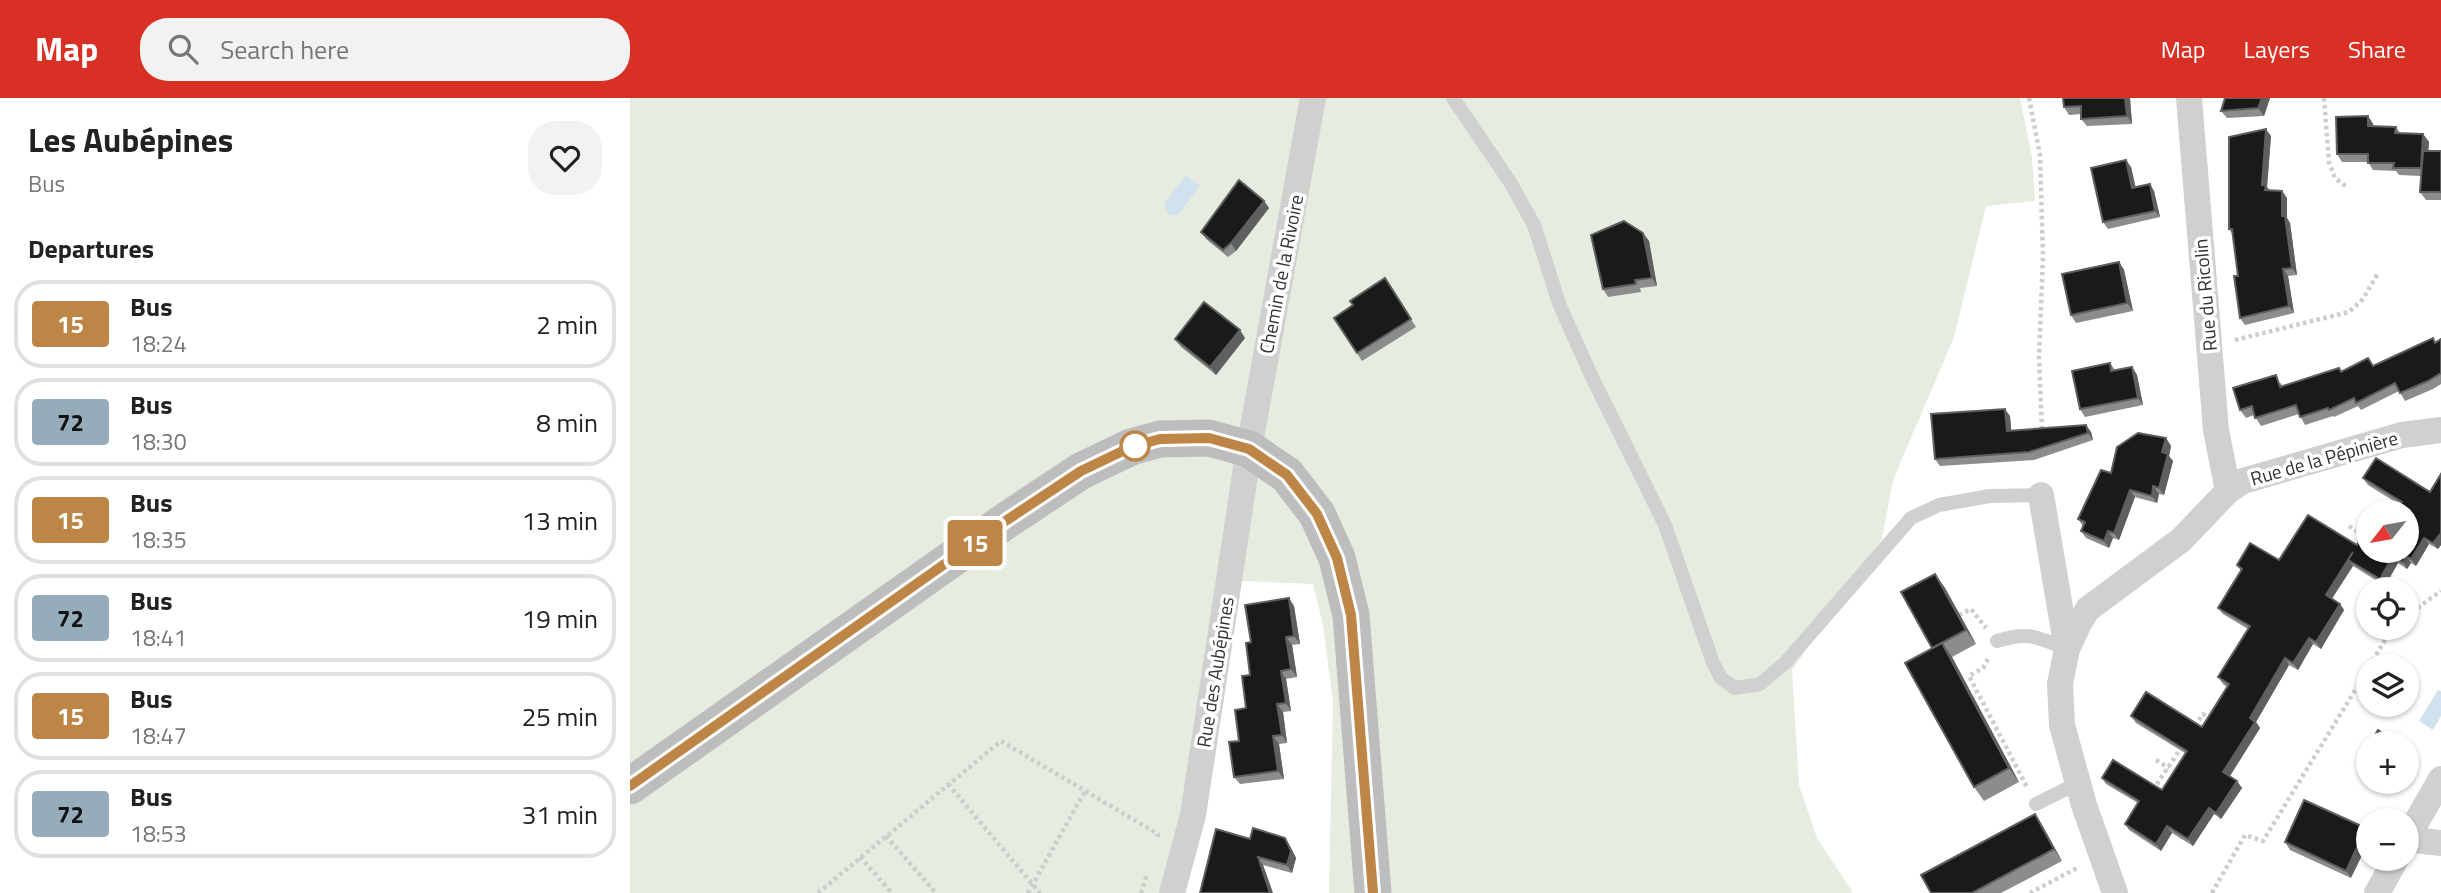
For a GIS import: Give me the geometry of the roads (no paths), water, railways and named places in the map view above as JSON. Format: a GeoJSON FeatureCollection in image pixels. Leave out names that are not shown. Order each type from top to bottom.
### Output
{"type":"FeatureCollection","features":[{"type":"Feature","properties":{"kind":"main road"},"geometry":{"type":"LineString","coordinates":[[630,786],[1007,520],[1081,471],[1131,447],[1160,439],[1209,438],[1249,449],[1287,475],[1317,514],[1337,558],[1351,615],[1373,893]]}},
{"type":"Feature","properties":{"kind":"street","name":"Chemin de la Rivoire"},"geometry":{"type":"LineString","coordinates":[[1249,449],[1313,98]]}},
{"type":"Feature","properties":{"kind":"street","name":"Rue du Ricolin"},"geometry":{"type":"LineString","coordinates":[[2189,98],[2216,430],[2228,491]]}},
{"type":"Feature","properties":{"kind":"street","name":"Rue de la Pépinière"},"geometry":{"type":"LineString","coordinates":[[2067,649],[2088,609],[2181,540],[2228,491],[2243,481],[2402,435],[2441,430]]}},
{"type":"Feature","properties":{"kind":"street","name":"Rue des Aubépines"},"geometry":{"type":"LineString","coordinates":[[1172,893],[1193,815],[1249,449]]}},
{"type":"Feature","properties":{"kind":"street"},"geometry":{"type":"LineString","coordinates":[[2041,495],[2067,649],[2060,684],[2067,750],[2115,893]]}},
{"type":"Feature","properties":{"kind":"street"},"geometry":{"type":"LineString","coordinates":[[2419,817],[2441,779]]}},
{"type":"Feature","properties":{"kind":"street"},"geometry":{"type":"LineString","coordinates":[[2419,840],[2441,843]]}},
{"type":"Feature","properties":{"kind":"street"},"geometry":{"type":"LineString","coordinates":[[2377,893],[2389,871]]}},
{"type":"Feature","properties":{"kind":"lane"},"geometry":{"type":"LineString","coordinates":[[1452,98],[1510,182],[1534,225],[1560,306],[1665,525],[1713,663],[1721,678],[1735,688],[1760,684],[1785,663],[1911,519],[1939,505],[1990,496],[2041,495]]}},
{"type":"Feature","properties":{"kind":"lane"},"geometry":{"type":"LineString","coordinates":[[1997,641],[2017,634],[2028,635],[2067,649]]}},
{"type":"Feature","properties":{"kind":"lane"},"geometry":{"type":"LineString","coordinates":[[2036,804],[2078,783]]}},
{"type":"Feature","properties":{"kind":"water"},"geometry":{"type":"Polygon","coordinates":[[[1186,175],[1200,186],[1178,215],[1169,215],[1164,204],[1186,175]]]}},
{"type":"Feature","properties":{"kind":"water"},"geometry":{"type":"Polygon","coordinates":[[[2438,690],[2441,691],[2441,716],[2433,730],[2419,721],[2438,690]]]}}]}
